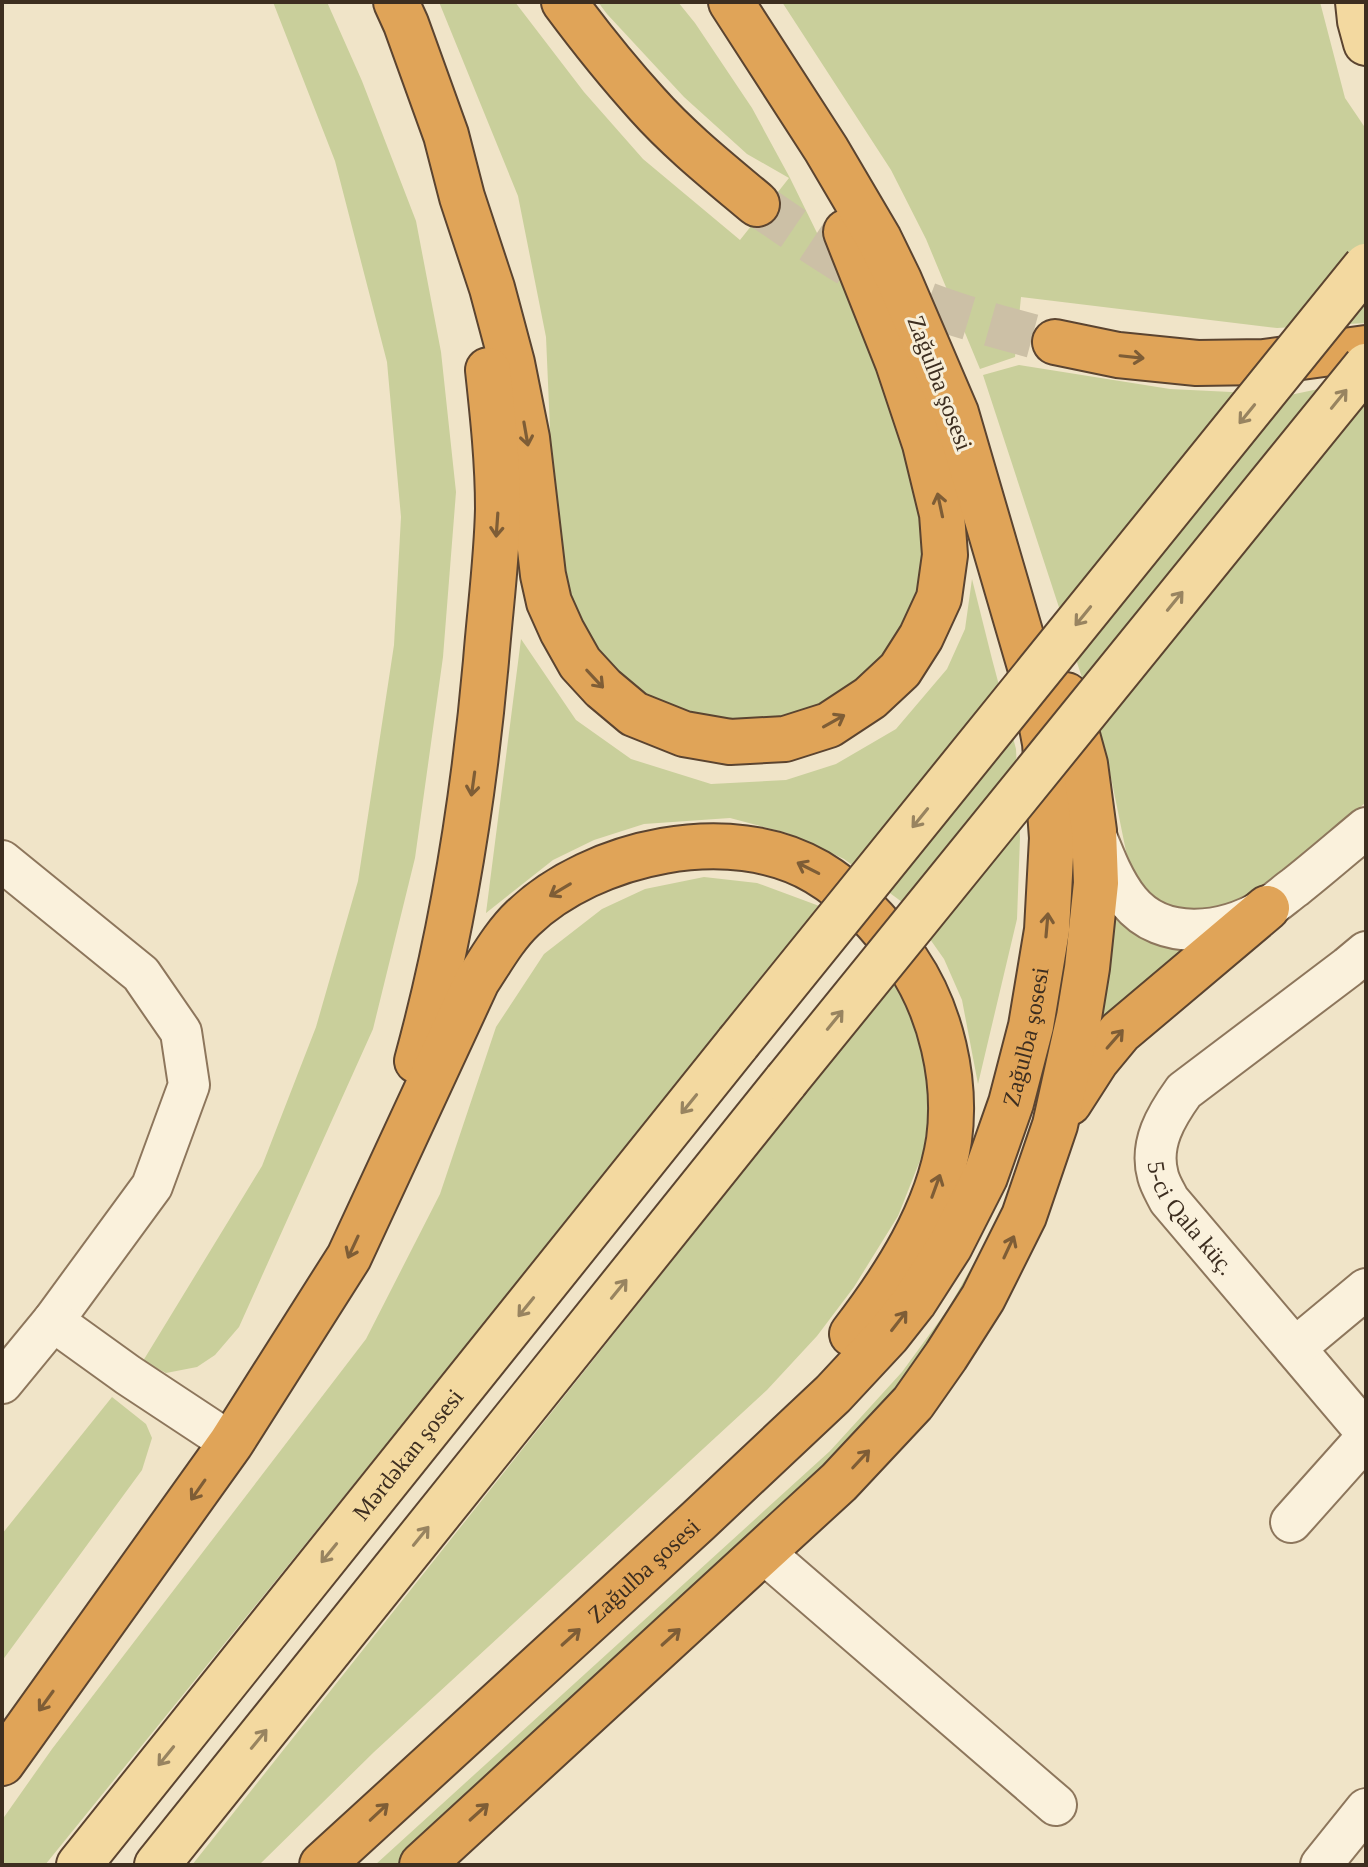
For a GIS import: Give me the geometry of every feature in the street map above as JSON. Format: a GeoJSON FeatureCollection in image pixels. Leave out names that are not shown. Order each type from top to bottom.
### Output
{"type":"FeatureCollection","features":[{"type":"Feature","properties":{"kind":"highway"},"geometry":{"type":"LineString","coordinates":[[396,2],[446,135],[512,363],[527,438],[543,575],[549,602],[562,631],[580,663],[634,714],[684,734],[730,742],[785,739],[829,725],[870,698],[900,670],[921,637],[939,598],[945,555],[942,514],[925,444],[898,363],[812,152],[757,40]]}},
{"type":"Feature","properties":{"kind":"highway"},"geometry":{"type":"LineString","coordinates":[[564,2],[602,53],[648,105],[693,151],[757,204]]}},
{"type":"Feature","properties":{"kind":"highway","name":"Zağulba şosesi"},"geometry":{"type":"LineString","coordinates":[[322,1865],[698,1521],[833,1394],[888,1335],[914,1302],[950,1246],[985,1177],[1011,1103],[1031,1026],[1047,930],[1052,838],[1045,743],[1031,670],[956,413],[879,239],[826,149],[731,2]]}},
{"type":"Feature","properties":{"kind":"highway"},"geometry":{"type":"LineString","coordinates":[[385,1176],[436,990],[460,871],[479,743],[493,584],[498,510],[494,421],[462,197]]}},
{"type":"Feature","properties":{"kind":"highway"},"geometry":{"type":"LineString","coordinates":[[1055,342],[1118,355],[1197,363],[1264,362],[1366,348]]}},
{"type":"Feature","properties":{"kind":"highway"},"geometry":{"type":"LineString","coordinates":[[422,1865],[764,1553],[839,1482],[913,1403],[983,1298],[1024,1216],[1055,1125],[1079,1017],[1096,883],[1094,831],[1085,764],[1068,701],[1004,528],[956,413]]}},
{"type":"Feature","properties":{"kind":"highway"},"geometry":{"type":"LineString","coordinates":[[2,1763],[231,1443],[349,1257],[477,981],[501,944],[522,918],[552,894],[587,874],[631,857],[676,849],[723,847],[760,851],[791,860],[816,872],[879,923],[914,971],[926,995],[945,1053],[951,1116],[949,1142],[940,1179],[920,1227],[882,1294],[836,1357],[698,1521]]}},
{"type":"Feature","properties":{"kind":"highway"},"geometry":{"type":"LineString","coordinates":[[1055,1125],[1083,1080],[1120,1032],[1267,908]]}},
{"type":"Feature","properties":{"kind":"main road"},"geometry":{"type":"LineString","coordinates":[[1358,2],[1366,43]]}},
{"type":"Feature","properties":{"kind":"main road","name":"Mərdəkan şosesi"},"geometry":{"type":"LineString","coordinates":[[79,1865],[1366,266]]}},
{"type":"Feature","properties":{"kind":"main road"},"geometry":{"type":"LineString","coordinates":[[157,1865],[786,1081],[1366,366]]}},
{"type":"Feature","properties":{"kind":"street"},"geometry":{"type":"LineString","coordinates":[[1094,831],[1111,871],[1131,904],[1146,917],[1160,923],[1201,930],[1237,923],[1267,908],[1362,838]]}},
{"type":"Feature","properties":{"kind":"street"},"geometry":{"type":"LineString","coordinates":[[2,861],[141,974],[181,1032],[189,1085],[152,1186],[53,1321],[2,1383]]}},
{"type":"Feature","properties":{"kind":"street","name":"5-ci Qala küç."},"geometry":{"type":"LineString","coordinates":[[1366,952],[1184,1091],[1168,1113],[1155,1156],[1158,1178],[1169,1200],[1366,1432]]}},
{"type":"Feature","properties":{"kind":"street"},"geometry":{"type":"LineString","coordinates":[[1295,1348],[1366,1289]]}},
{"type":"Feature","properties":{"kind":"street"},"geometry":{"type":"LineString","coordinates":[[53,1321],[231,1443]]}},
{"type":"Feature","properties":{"kind":"street"},"geometry":{"type":"LineString","coordinates":[[1291,1522],[1366,1438]]}},
{"type":"Feature","properties":{"kind":"street"},"geometry":{"type":"LineString","coordinates":[[764,1553],[1056,1805]]}},
{"type":"Feature","properties":{"kind":"street"},"geometry":{"type":"LineString","coordinates":[[1321,1865],[1366,1809]]}},
{"type":"Feature","properties":{"kind":"green space"},"geometry":{"type":"Polygon","coordinates":[[[273,2],[327,2],[362,81],[416,221],[441,352],[456,492],[443,657],[415,858],[373,1029],[239,1327],[215,1355],[197,1367],[166,1373],[143,1361],[262,1166],[316,1027],[358,881],[394,645],[401,517],[387,362],[335,161],[273,2]]]}},
{"type":"Feature","properties":{"kind":"green space"},"geometry":{"type":"Polygon","coordinates":[[[439,2],[515,2],[584,92],[643,159],[740,240],[789,178],[747,154],[684,97],[598,2],[678,2],[752,108],[790,178],[849,298],[894,403],[931,558],[899,649],[824,708],[755,725],[706,720],[664,707],[623,680],[586,642],[567,602],[555,544],[546,337],[518,196],[439,2]]]}},
{"type":"Feature","properties":{"kind":"green space"},"geometry":{"type":"Polygon","coordinates":[[[782,2],[1320,2],[1345,98],[1366,129],[1366,323],[1277,328],[1021,297],[1015,357],[980,369],[926,239],[891,170],[782,2]]]}},
{"type":"Feature","properties":{"kind":"green space"},"geometry":{"type":"Polygon","coordinates":[[[1019,365],[1170,389],[1290,395],[1366,379],[1366,802],[1279,880],[1231,909],[1189,913],[1163,904],[1141,884],[1128,861],[1105,748],[983,375],[1019,365]]]}},
{"type":"Feature","properties":{"kind":"green space"},"geometry":{"type":"Polygon","coordinates":[[[972,579],[1016,749],[1020,838],[1017,919],[978,1084],[962,1000],[944,959],[906,905],[844,859],[787,833],[730,818],[644,824],[594,840],[553,860],[486,913],[521,639],[576,720],[631,759],[711,784],[786,780],[836,764],[896,729],[947,669],[965,629],[972,579]]]}},
{"type":"Feature","properties":{"kind":"green space"},"geometry":{"type":"Polygon","coordinates":[[[704,877],[757,883],[822,907],[45,1865],[2,1865],[2,1820],[52,1749],[366,1339],[440,1194],[496,1027],[544,954],[602,909],[645,889],[704,877]]]}},
{"type":"Feature","properties":{"kind":"green space"},"geometry":{"type":"Polygon","coordinates":[[[1109,888],[1197,943],[1088,1044],[1109,888]]]}},
{"type":"Feature","properties":{"kind":"green space"},"geometry":{"type":"Polygon","coordinates":[[[896,979],[918,1025],[927,1059],[930,1106],[923,1153],[898,1216],[854,1287],[817,1336],[767,1390],[374,1752],[259,1865],[192,1865],[896,979]]]}},
{"type":"Feature","properties":{"kind":"green space"},"geometry":{"type":"Polygon","coordinates":[[[996,1224],[917,1380],[402,1865],[375,1865],[830,1451],[902,1372],[948,1309],[996,1224]]]}},
{"type":"Feature","properties":{"kind":"green space"},"geometry":{"type":"Polygon","coordinates":[[[112,1397],[146,1424],[152,1438],[142,1470],[2,1661],[2,1534],[112,1397]]]}},
{"type":"Feature","properties":{"kind":"tunnel"},"geometry":{"type":"LineString","coordinates":[[757,204],[892,289],[952,313],[1055,342]]}}]}
